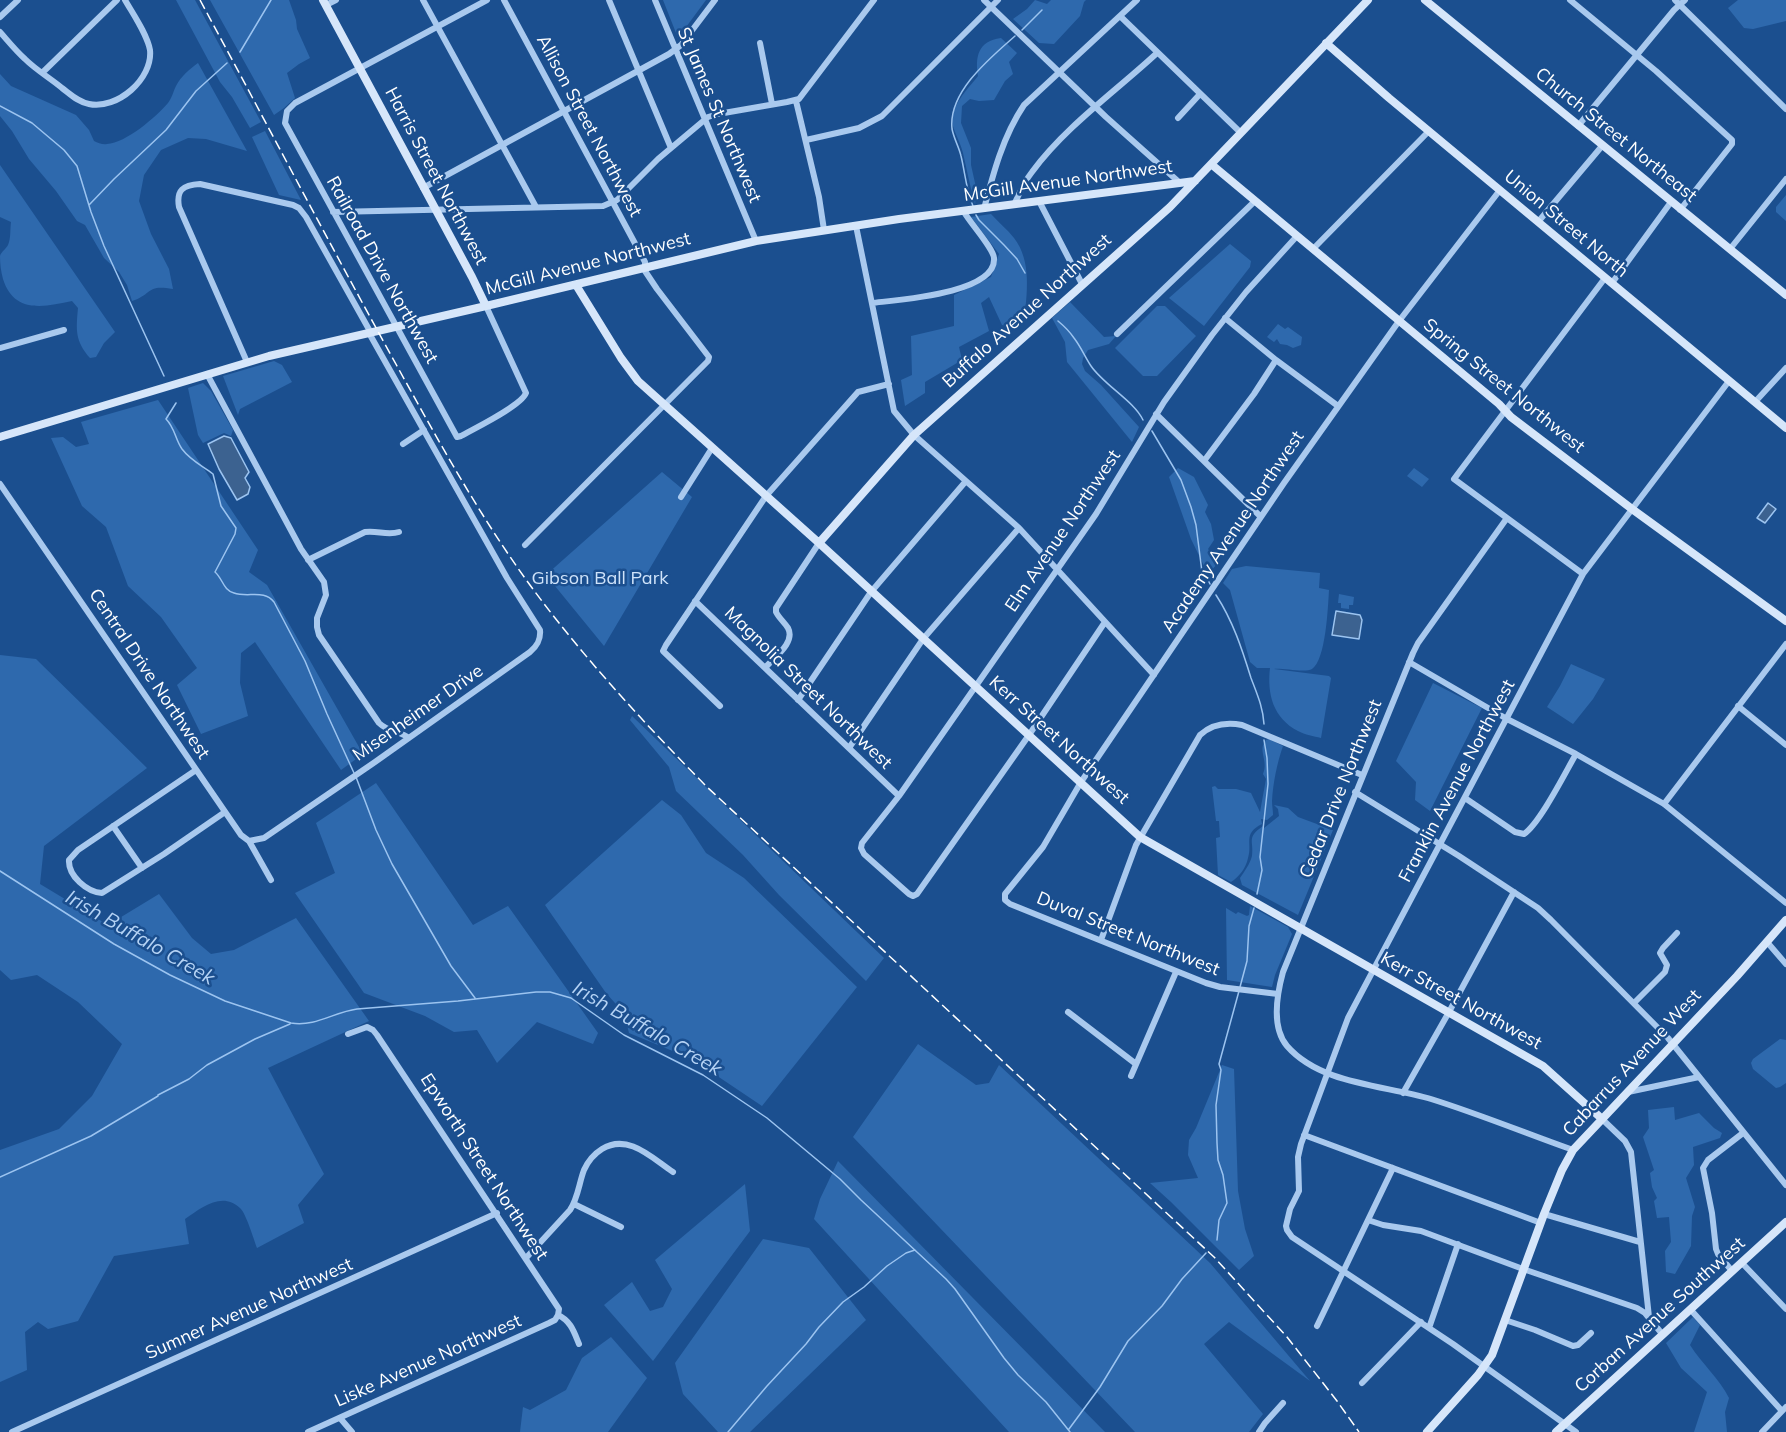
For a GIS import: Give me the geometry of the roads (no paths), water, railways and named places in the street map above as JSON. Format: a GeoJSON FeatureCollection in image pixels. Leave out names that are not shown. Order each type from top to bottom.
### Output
{"type":"FeatureCollection","features":[{"type":"Feature","properties":{"kind":"street"},"geometry":{"type":"LineString","coordinates":[[0,17],[18,0]]}},
{"type":"Feature","properties":{"kind":"street"},"geometry":{"type":"LineString","coordinates":[[42,73],[117,0]]}},
{"type":"Feature","properties":{"kind":"street"},"geometry":{"type":"LineString","coordinates":[[0,32],[26,60],[77,100],[102,105],[125,95],[143,75],[148,65],[150,52],[148,41],[125,0]]}},
{"type":"Feature","properties":{"kind":"street"},"geometry":{"type":"LineString","coordinates":[[324,3],[336,0]]}},
{"type":"Feature","properties":{"kind":"street"},"geometry":{"type":"LineString","coordinates":[[423,0],[536,207]]}},
{"type":"Feature","properties":{"kind":"street"},"geometry":{"type":"LineString","coordinates":[[360,70],[487,0]]}},
{"type":"Feature","properties":{"kind":"street","name":"Allison Street Northwest"},"geometry":{"type":"LineString","coordinates":[[504,0],[645,261],[645,271],[709,357],[708,361],[664,405]]}},
{"type":"Feature","properties":{"kind":"street"},"geometry":{"type":"LineString","coordinates":[[609,0],[671,148]]}},
{"type":"Feature","properties":{"kind":"street","name":"St James St Northwest"},"geometry":{"type":"LineString","coordinates":[[656,0],[756,241]]}},
{"type":"Feature","properties":{"kind":"street"},"geometry":{"type":"LineString","coordinates":[[423,188],[676,49],[715,0]]}},
{"type":"Feature","properties":{"kind":"street"},"geometry":{"type":"LineString","coordinates":[[333,212],[434,208],[584,208],[613,203],[671,148],[705,120],[718,114],[796,101],[874,0]]}},
{"type":"Feature","properties":{"kind":"street"},"geometry":{"type":"LineString","coordinates":[[984,0],[1058,72],[1180,183]]}},
{"type":"Feature","properties":{"kind":"street"},"geometry":{"type":"LineString","coordinates":[[806,140],[860,128],[876,121],[998,0]]}},
{"type":"Feature","properties":{"kind":"street"},"geometry":{"type":"LineString","coordinates":[[984,209],[1001,154],[1016,116],[1024,105],[1137,0]]}},
{"type":"Feature","properties":{"kind":"street","name":"Buffalo Avenue Northwest"},"geometry":{"type":"LineString","coordinates":[[765,668],[787,644],[790,637],[776,608],[819,543],[914,435],[1170,207],[1368,0]]}},
{"type":"Feature","properties":{"kind":"street","name":"Church Street Northeast"},"geometry":{"type":"LineString","coordinates":[[1425,0],[1786,295]]}},
{"type":"Feature","properties":{"kind":"street"},"geometry":{"type":"LineString","coordinates":[[1570,0],[1732,140],[1732,144],[1680,210]]}},
{"type":"Feature","properties":{"kind":"street"},"geometry":{"type":"LineString","coordinates":[[1578,126],[1680,2],[1786,109]]}},
{"type":"Feature","properties":{"kind":"street","name":"Harris Street Northwest"},"geometry":{"type":"LineString","coordinates":[[324,3],[472,277],[526,393],[524,398],[510,408],[457,437]]}},
{"type":"Feature","properties":{"kind":"street"},"geometry":{"type":"LineString","coordinates":[[1120,16],[1241,133]]}},
{"type":"Feature","properties":{"kind":"street"},"geometry":{"type":"LineString","coordinates":[[760,43],[772,104]]}},
{"type":"Feature","properties":{"kind":"street","name":"Union Street North"},"geometry":{"type":"LineString","coordinates":[[1326,43],[1786,428]]}},
{"type":"Feature","properties":{"kind":"street"},"geometry":{"type":"LineString","coordinates":[[1014,205],[1023,186],[1044,157],[1157,53]]}},
{"type":"Feature","properties":{"kind":"street","name":"Railroad Drive Northwest"},"geometry":{"type":"LineString","coordinates":[[360,70],[296,103],[287,111],[285,123],[457,437]]}},
{"type":"Feature","properties":{"kind":"street"},"geometry":{"type":"LineString","coordinates":[[1178,118],[1200,94]]}},
{"type":"Feature","properties":{"kind":"street"},"geometry":{"type":"LineString","coordinates":[[796,101],[819,197],[824,230]]}},
{"type":"Feature","properties":{"kind":"street"},"geometry":{"type":"LineString","coordinates":[[1313,249],[1429,131]]}},
{"type":"Feature","properties":{"kind":"street"},"geometry":{"type":"LineString","coordinates":[[1538,222],[1602,146]]}},
{"type":"Feature","properties":{"kind":"street","name":"Spring Street Northwest"},"geometry":{"type":"LineString","coordinates":[[1211,164],[1339,272],[1365,290],[1511,417],[1786,621]]}},
{"type":"Feature","properties":{"kind":"street"},"geometry":{"type":"LineString","coordinates":[[1730,249],[1786,179]]}},
{"type":"Feature","properties":{"kind":"street","name":"McGill Avenue Northwest"},"geometry":{"type":"LineString","coordinates":[[0,437],[247,362],[756,241],[1195,181]]}},
{"type":"Feature","properties":{"kind":"street","name":"Misenheimer Drive"},"geometry":{"type":"LineString","coordinates":[[247,362],[179,207],[178,198],[181,191],[189,184],[200,184],[299,208],[507,578],[540,630],[541,636],[538,645],[530,652],[365,769],[264,838],[249,841]]}},
{"type":"Feature","properties":{"kind":"street","name":"Academy Avenue Northwest"},"geometry":{"type":"LineString","coordinates":[[1005,900],[1005,894],[1043,847],[1081,782],[1338,406],[1399,321],[1500,190]]}},
{"type":"Feature","properties":{"kind":"street"},"geometry":{"type":"LineString","coordinates":[[1039,201],[1082,284]]}},
{"type":"Feature","properties":{"kind":"street"},"geometry":{"type":"LineString","coordinates":[[1117,334],[1255,201]]}},
{"type":"Feature","properties":{"kind":"street"},"geometry":{"type":"LineString","coordinates":[[1583,574],[1454,479],[1671,202]]}},
{"type":"Feature","properties":{"kind":"street"},"geometry":{"type":"LineString","coordinates":[[872,303],[956,291],[991,271],[994,264],[993,254],[964,212]]}},
{"type":"Feature","properties":{"kind":"street"},"geometry":{"type":"LineString","coordinates":[[856,226],[894,411],[914,435],[1019,528],[1154,675]]}},
{"type":"Feature","properties":{"kind":"street","name":"Elm Avenue Northwest"},"geometry":{"type":"LineString","coordinates":[[1029,735],[917,894],[913,896],[909,894],[864,854],[861,848],[865,839],[899,796],[1096,514],[1156,414],[1225,318],[1297,236]]}},
{"type":"Feature","properties":{"kind":"street","name":"Kerr Street Northwest"},"geometry":{"type":"LineString","coordinates":[[576,285],[633,375],[1140,837],[1543,1066],[1601,1118]]}},
{"type":"Feature","properties":{"kind":"street"},"geometry":{"type":"LineString","coordinates":[[1225,318],[1276,360],[1338,406]]}},
{"type":"Feature","properties":{"kind":"street"},"geometry":{"type":"LineString","coordinates":[[0,348],[64,330]]}},
{"type":"Feature","properties":{"kind":"street"},"geometry":{"type":"LineString","coordinates":[[1204,461],[1254,394],[1276,360]]}},
{"type":"Feature","properties":{"kind":"street"},"geometry":{"type":"LineString","coordinates":[[1755,402],[1786,368]]}},
{"type":"Feature","properties":{"kind":"street"},"geometry":{"type":"LineString","coordinates":[[207,374],[308,560],[324,582],[326,595],[317,618],[319,635],[380,723],[388,731],[409,738]]}},
{"type":"Feature","properties":{"kind":"street","name":"Franklin Avenue Northwest"},"geometry":{"type":"LineString","coordinates":[[1344,1271],[1292,1237],[1286,1226],[1290,1209],[1299,1191],[1298,1157],[1348,1018],[1583,574],[1729,381]]}},
{"type":"Feature","properties":{"kind":"street"},"geometry":{"type":"LineString","coordinates":[[720,706],[663,651],[766,496],[858,392],[889,384]]}},
{"type":"Feature","properties":{"kind":"street"},"geometry":{"type":"LineString","coordinates":[[525,545],[664,405]]}},
{"type":"Feature","properties":{"kind":"street"},"geometry":{"type":"LineString","coordinates":[[1156,414],[1261,517]]}},
{"type":"Feature","properties":{"kind":"street"},"geometry":{"type":"LineString","coordinates":[[403,444],[424,430]]}},
{"type":"Feature","properties":{"kind":"street"},"geometry":{"type":"LineString","coordinates":[[681,497],[712,448]]}},
{"type":"Feature","properties":{"kind":"street"},"geometry":{"type":"LineString","coordinates":[[798,700],[871,592],[966,481]]}},
{"type":"Feature","properties":{"kind":"street","name":"Central Drive Northwest"},"geometry":{"type":"LineString","coordinates":[[0,484],[241,835],[249,841],[271,880]]}},
{"type":"Feature","properties":{"kind":"street","name":"Cedar Drive Northwest"},"geometry":{"type":"LineString","coordinates":[[1507,518],[1418,643],[1409,662],[1283,972],[1278,994],[1278,1028],[1286,1046],[1328,1074],[1429,1099],[1573,1150]]}},
{"type":"Feature","properties":{"kind":"street"},"geometry":{"type":"LineString","coordinates":[[849,748],[923,639],[1019,528]]}},
{"type":"Feature","properties":{"kind":"street"},"geometry":{"type":"LineString","coordinates":[[308,560],[365,532],[391,534],[399,532]]}},
{"type":"Feature","properties":{"kind":"street","name":"Magnolia Street Northwest"},"geometry":{"type":"LineString","coordinates":[[695,602],[899,796]]}},
{"type":"Feature","properties":{"kind":"street"},"geometry":{"type":"LineString","coordinates":[[1029,735],[1105,622]]}},
{"type":"Feature","properties":{"kind":"street"},"geometry":{"type":"LineString","coordinates":[[1664,804],[1786,644]]}},
{"type":"Feature","properties":{"kind":"street"},"geometry":{"type":"LineString","coordinates":[[1409,662],[1507,719],[1576,753],[1664,804],[1786,903]]}},
{"type":"Feature","properties":{"kind":"street"},"geometry":{"type":"LineString","coordinates":[[1738,706],[1786,745]]}},
{"type":"Feature","properties":{"kind":"street"},"geometry":{"type":"LineString","coordinates":[[1101,940],[1140,837],[1200,735],[1209,728],[1223,724],[1242,725],[1362,775]]}},
{"type":"Feature","properties":{"kind":"street"},"geometry":{"type":"LineString","coordinates":[[1465,798],[1515,832],[1524,834],[1538,819],[1576,753]]}},
{"type":"Feature","properties":{"kind":"street"},"geometry":{"type":"LineString","coordinates":[[196,770],[74,853],[69,860],[70,871],[88,888],[96,893],[102,893],[225,812]]}},
{"type":"Feature","properties":{"kind":"street"},"geometry":{"type":"LineString","coordinates":[[1355,792],[1538,908],[1673,1043],[1786,1185]]}},
{"type":"Feature","properties":{"kind":"street"},"geometry":{"type":"LineString","coordinates":[[113,826],[142,868]]}},
{"type":"Feature","properties":{"kind":"street"},"geometry":{"type":"LineString","coordinates":[[1403,1093],[1514,892]]}},
{"type":"Feature","properties":{"kind":"street","name":"Duval Street Northwest"},"geometry":{"type":"LineString","coordinates":[[1005,900],[1206,983],[1233,989],[1278,994]]}},
{"type":"Feature","properties":{"kind":"street","name":"Cabarrus Avenue West"},"geometry":{"type":"LineString","coordinates":[[1427,1432],[1486,1366],[1492,1355],[1544,1214],[1573,1150],[1786,921]]}},
{"type":"Feature","properties":{"kind":"street"},"geometry":{"type":"LineString","coordinates":[[1634,1003],[1665,972],[1667,965],[1660,953],[1677,933]]}},
{"type":"Feature","properties":{"kind":"street"},"geometry":{"type":"LineString","coordinates":[[1767,942],[1786,964]]}},
{"type":"Feature","properties":{"kind":"street"},"geometry":{"type":"LineString","coordinates":[[1131,1076],[1176,972]]}},
{"type":"Feature","properties":{"kind":"street"},"geometry":{"type":"LineString","coordinates":[[1068,1011],[1136,1064]]}},
{"type":"Feature","properties":{"kind":"street","name":"Epworth Street Northwest"},"geometry":{"type":"LineString","coordinates":[[348,1034],[367,1027],[373,1030],[526,1258],[559,1309],[558,1315],[566,1318],[570,1323],[579,1344]]}},
{"type":"Feature","properties":{"kind":"street"},"geometry":{"type":"LineString","coordinates":[[1627,1092],[1699,1077]]}},
{"type":"Feature","properties":{"kind":"street"},"geometry":{"type":"LineString","coordinates":[[1601,1118],[1628,1144],[1633,1165],[1649,1318]]}},
{"type":"Feature","properties":{"kind":"street"},"geometry":{"type":"LineString","coordinates":[[1732,1271],[1716,1249],[1703,1168],[1714,1155],[1743,1133]]}},
{"type":"Feature","properties":{"kind":"street"},"geometry":{"type":"LineString","coordinates":[[1305,1136],[1541,1223]]}},
{"type":"Feature","properties":{"kind":"street"},"geometry":{"type":"LineString","coordinates":[[526,1258],[574,1204],[589,1161],[605,1147],[622,1143],[632,1145],[673,1172]]}},
{"type":"Feature","properties":{"kind":"street"},"geometry":{"type":"LineString","coordinates":[[1317,1326],[1393,1168]]}},
{"type":"Feature","properties":{"kind":"street"},"geometry":{"type":"LineString","coordinates":[[574,1204],[621,1227]]}},
{"type":"Feature","properties":{"kind":"street","name":"Sumner Avenue Northwest"},"geometry":{"type":"LineString","coordinates":[[12,1432],[497,1214]]}},
{"type":"Feature","properties":{"kind":"street"},"geometry":{"type":"LineString","coordinates":[[1544,1214],[1640,1242]]}},
{"type":"Feature","properties":{"kind":"street"},"geometry":{"type":"LineString","coordinates":[[1368,1220],[1383,1225],[1413,1229],[1638,1308],[1663,1335]]}},
{"type":"Feature","properties":{"kind":"street","name":"Corban Avenue Southwest"},"geometry":{"type":"LineString","coordinates":[[1556,1432],[1786,1222]]}},
{"type":"Feature","properties":{"kind":"street"},"geometry":{"type":"LineString","coordinates":[[1429,1328],[1458,1244]]}},
{"type":"Feature","properties":{"kind":"street"},"geometry":{"type":"LineString","coordinates":[[1742,1263],[1786,1309]]}},
{"type":"Feature","properties":{"kind":"street"},"geometry":{"type":"LineString","coordinates":[[1344,1271],[1486,1366],[1576,1432]]}},
{"type":"Feature","properties":{"kind":"street"},"geometry":{"type":"LineString","coordinates":[[1690,1309],[1784,1409],[1762,1432]]}},
{"type":"Feature","properties":{"kind":"street","name":"Liske Avenue Northwest"},"geometry":{"type":"LineString","coordinates":[[308,1432],[555,1320],[558,1315]]}},
{"type":"Feature","properties":{"kind":"street"},"geometry":{"type":"LineString","coordinates":[[1505,1320],[1573,1346],[1578,1345],[1591,1333]]}},
{"type":"Feature","properties":{"kind":"street"},"geometry":{"type":"LineString","coordinates":[[1362,1383],[1421,1322]]}},
{"type":"Feature","properties":{"kind":"street"},"geometry":{"type":"LineString","coordinates":[[1259,1432],[1283,1403]]}},
{"type":"Feature","properties":{"kind":"street"},"geometry":{"type":"LineString","coordinates":[[340,1418],[352,1432]]}},
{"type":"Feature","properties":{"kind":"waterway"},"geometry":{"type":"LineString","coordinates":[[240,52],[271,0]]}},
{"type":"Feature","properties":{"kind":"waterway"},"geometry":{"type":"LineString","coordinates":[[1022,30],[1042,10]]}},
{"type":"Feature","properties":{"kind":"waterway"},"geometry":{"type":"LineString","coordinates":[[973,206],[952,129],[953,115],[957,102],[973,77],[1015,36]]}},
{"type":"Feature","properties":{"kind":"waterway"},"geometry":{"type":"LineString","coordinates":[[89,205],[166,130],[196,91],[227,63]]}},
{"type":"Feature","properties":{"kind":"waterway"},"geometry":{"type":"LineString","coordinates":[[0,106],[32,123],[64,150],[77,166],[104,246],[164,376]]}},
{"type":"Feature","properties":{"kind":"waterway"},"geometry":{"type":"LineString","coordinates":[[976,215],[1017,259],[1025,273]]}},
{"type":"Feature","properties":{"kind":"waterway"},"geometry":{"type":"LineString","coordinates":[[1058,321],[1067,329],[1103,380],[1133,406],[1143,420]]}},
{"type":"Feature","properties":{"kind":"waterway"},"geometry":{"type":"LineString","coordinates":[[176,403],[166,419],[186,453],[213,474],[221,506],[236,528],[215,572],[230,592],[266,596],[274,602],[305,661],[354,773]]}},
{"type":"Feature","properties":{"kind":"waterway"},"geometry":{"type":"LineString","coordinates":[[1152,431],[1181,480],[1196,525],[1202,572],[1210,584]]}},
{"type":"Feature","properties":{"kind":"waterway"},"geometry":{"type":"LineString","coordinates":[[1216,595],[1240,646],[1259,701],[1264,724]]}},
{"type":"Feature","properties":{"kind":"waterway"},"geometry":{"type":"LineString","coordinates":[[1257,894],[1262,870],[1260,857],[1268,784],[1264,740]]}},
{"type":"Feature","properties":{"kind":"waterway"},"geometry":{"type":"LineString","coordinates":[[356,777],[392,864],[451,966],[475,998]]}},
{"type":"Feature","properties":{"kind":"waterway","name":"Irish Buffalo Creek"},"geometry":{"type":"LineString","coordinates":[[0,871],[114,944],[170,975],[225,1001],[291,1023],[309,1023],[357,1009],[536,992],[550,992],[571,998],[624,1035],[703,1075],[767,1118],[840,1179],[946,1279],[1004,1358],[1046,1402],[1070,1432]]}},
{"type":"Feature","properties":{"kind":"waterway"},"geometry":{"type":"LineString","coordinates":[[1240,987],[1247,961],[1249,926],[1254,908]]}},
{"type":"Feature","properties":{"kind":"waterway"},"geometry":{"type":"LineString","coordinates":[[1217,1240],[1219,1220],[1227,1203],[1223,1175],[1218,1160],[1217,1143],[1216,1105],[1221,1070],[1219,1064],[1239,991]]}},
{"type":"Feature","properties":{"kind":"waterway"},"geometry":{"type":"LineString","coordinates":[[0,1177],[91,1136],[189,1079],[207,1065],[255,1039],[290,1024]]}},
{"type":"Feature","properties":{"kind":"waterway"},"geometry":{"type":"LineString","coordinates":[[728,1432],[843,1302],[887,1266],[906,1253],[915,1250]]}},
{"type":"Feature","properties":{"kind":"waterway"},"geometry":{"type":"LineString","coordinates":[[1069,1429],[1100,1387],[1128,1341],[1162,1306],[1182,1279],[1206,1253]]}},
{"type":"Feature","properties":{"kind":"railway"},"geometry":{"type":"LineString","coordinates":[[200,0],[443,449],[509,555],[569,635],[636,713],[707,787],[1214,1257],[1287,1337],[1359,1432]]}},
{"type":"Feature","properties":{"kind":"park label","name":"Gibson Ball Park"},"geometry":{"type":"Point","coordinates":[600,579]}}]}
